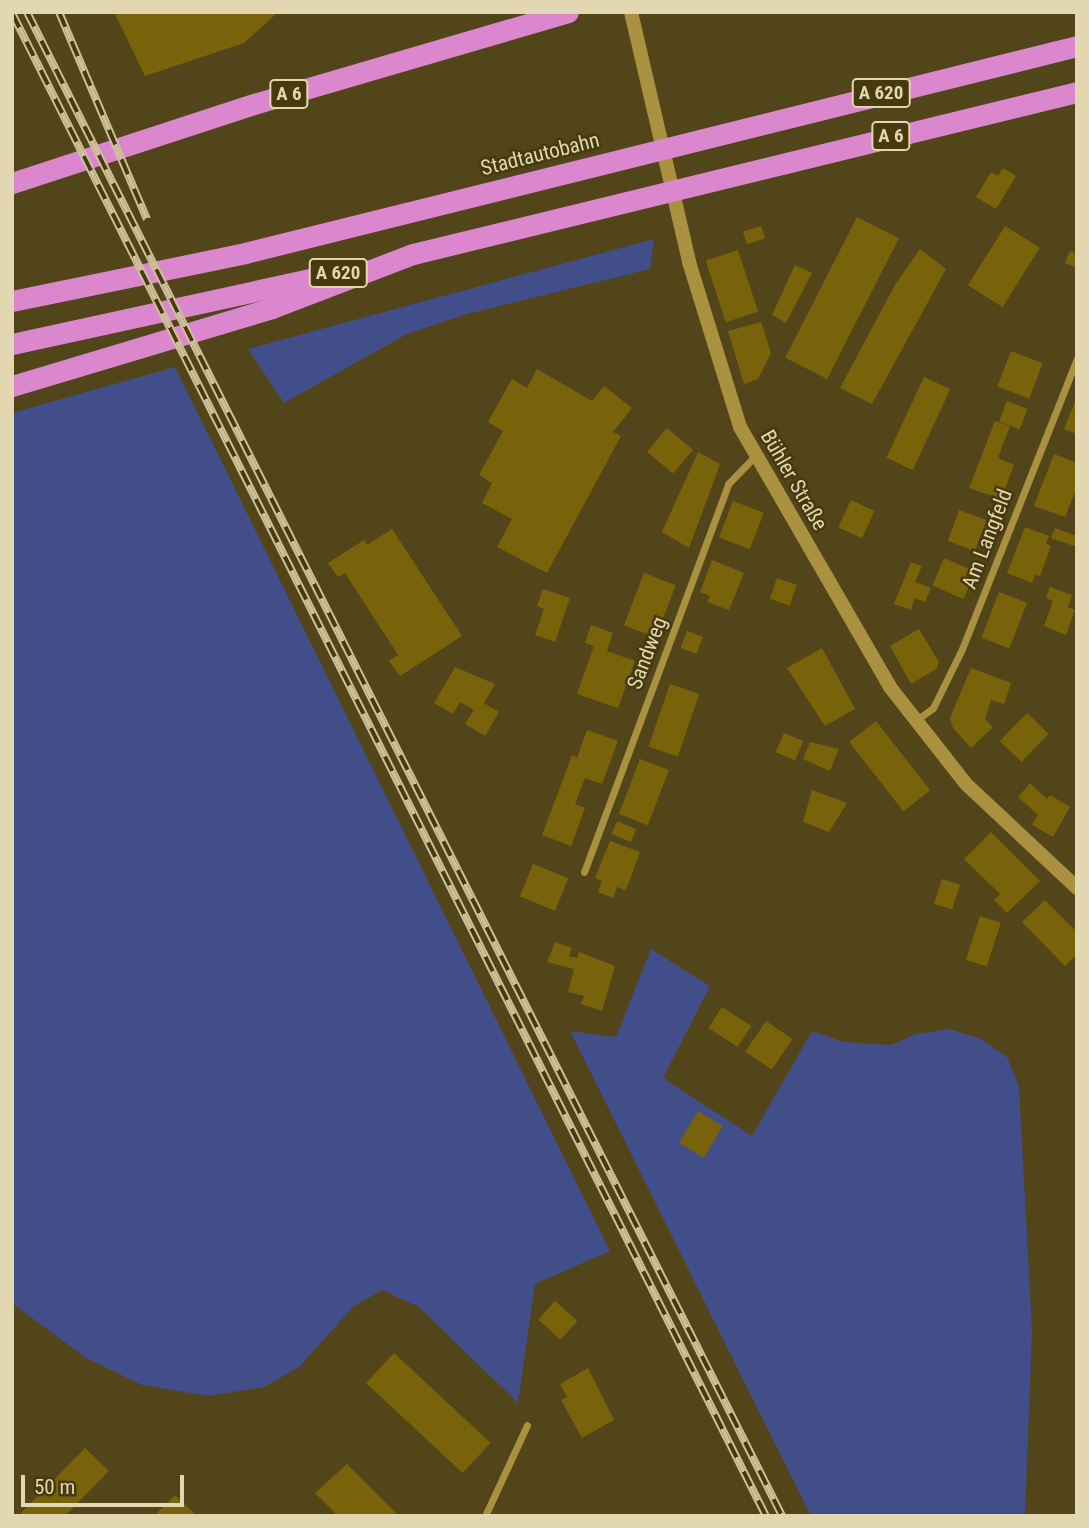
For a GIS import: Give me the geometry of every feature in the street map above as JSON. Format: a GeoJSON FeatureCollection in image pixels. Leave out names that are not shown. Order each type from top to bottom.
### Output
{"type":"FeatureCollection","features":[{"type":"Feature","properties":{"kind":"highway","name":"A 6"},"geometry":{"type":"LineString","coordinates":[[12,184],[254,104],[568,12]]}},
{"type":"Feature","properties":{"kind":"highway","name":"Stadtautobahn"},"geometry":{"type":"LineString","coordinates":[[12,301],[245,253],[1077,46]]}},
{"type":"Feature","properties":{"kind":"highway","name":"A 6"},"geometry":{"type":"LineString","coordinates":[[413,254],[1077,92]]}},
{"type":"Feature","properties":{"kind":"highway","name":"A 620"},"geometry":{"type":"LineString","coordinates":[[12,344],[268,299],[413,254]]}},
{"type":"Feature","properties":{"kind":"highway"},"geometry":{"type":"LineString","coordinates":[[12,386],[124,351],[268,299]]}},
{"type":"Feature","properties":{"kind":"main road","name":"Bühler Straße"},"geometry":{"type":"LineString","coordinates":[[631,12],[689,262],[729,394],[755,456],[890,687],[915,721],[966,784],[1077,888]]}},
{"type":"Feature","properties":{"kind":"street","name":"Am Langfeld"},"geometry":{"type":"LineString","coordinates":[[915,721],[933,708],[962,649],[1077,359]]}},
{"type":"Feature","properties":{"kind":"street","name":"Sandweg"},"geometry":{"type":"LineString","coordinates":[[584,872],[728,484],[755,456]]}},
{"type":"Feature","properties":{"kind":"street"},"geometry":{"type":"LineString","coordinates":[[485,1516],[527,1425]]}},
{"type":"Feature","properties":{"kind":"shaded area"},"geometry":{"type":"Polygon","coordinates":[[[654,239],[650,269],[467,314],[407,334],[284,403],[248,349],[654,239]]]}},
{"type":"Feature","properties":{"kind":"shaded area"},"geometry":{"type":"Polygon","coordinates":[[[175,367],[610,1251],[535,1284],[518,1403],[419,1307],[382,1290],[353,1307],[299,1367],[264,1387],[208,1396],[142,1385],[86,1358],[12,1303],[12,413],[175,367]]]}},
{"type":"Feature","properties":{"kind":"shaded area"},"geometry":{"type":"Polygon","coordinates":[[[651,949],[710,986],[663,1078],[752,1136],[812,1031],[844,1042],[891,1045],[916,1034],[950,1029],[981,1039],[1007,1057],[1019,1086],[1032,1331],[1025,1516],[811,1516],[570,1031],[616,1037],[651,949]]]}},
{"type":"Feature","properties":{"kind":"building"},"geometry":{"type":"Polygon","coordinates":[[[114,12],[278,12],[244,43],[145,76],[114,12]]]}},
{"type":"Feature","properties":{"kind":"building"},"geometry":{"type":"Polygon","coordinates":[[[1003,168],[1016,176],[996,209],[976,197],[991,172],[998,176],[1003,168]]]}},
{"type":"Feature","properties":{"kind":"building"},"geometry":{"type":"Polygon","coordinates":[[[857,217],[899,238],[827,379],[785,358],[857,217]]]}},
{"type":"Feature","properties":{"kind":"building"},"geometry":{"type":"Polygon","coordinates":[[[761,226],[765,238],[747,244],[743,232],[761,226]]]}},
{"type":"Feature","properties":{"kind":"building"},"geometry":{"type":"Polygon","coordinates":[[[1005,226],[1040,248],[1003,307],[968,285],[1005,226]]]}},
{"type":"Feature","properties":{"kind":"building"},"geometry":{"type":"Polygon","coordinates":[[[920,249],[946,269],[872,404],[840,388],[895,285],[920,249]]]}},
{"type":"Feature","properties":{"kind":"building"},"geometry":{"type":"Polygon","coordinates":[[[738,250],[758,312],[726,322],[706,261],[738,250]]]}},
{"type":"Feature","properties":{"kind":"building"},"geometry":{"type":"Polygon","coordinates":[[[1070,251],[1077,254],[1077,268],[1065,263],[1070,251]]]}},
{"type":"Feature","properties":{"kind":"building"},"geometry":{"type":"Polygon","coordinates":[[[795,265],[812,273],[786,323],[772,315],[795,265]]]}},
{"type":"Feature","properties":{"kind":"building"},"geometry":{"type":"Polygon","coordinates":[[[761,322],[771,353],[758,379],[744,384],[728,331],[761,322]]]}},
{"type":"Feature","properties":{"kind":"building"},"geometry":{"type":"Polygon","coordinates":[[[1011,351],[1043,363],[1029,399],[997,386],[1011,351]]]}},
{"type":"Feature","properties":{"kind":"building"},"geometry":{"type":"Polygon","coordinates":[[[537,369],[592,401],[604,386],[632,408],[613,432],[621,436],[547,573],[497,547],[512,519],[482,503],[492,483],[479,475],[503,431],[488,422],[512,379],[527,388],[537,369]]]}},
{"type":"Feature","properties":{"kind":"building"},"geometry":{"type":"Polygon","coordinates":[[[924,377],[950,389],[913,470],[886,458],[924,377]]]}},
{"type":"Feature","properties":{"kind":"building"},"geometry":{"type":"Polygon","coordinates":[[[1077,397],[1077,434],[1064,429],[1077,397]]]}},
{"type":"Feature","properties":{"kind":"building"},"geometry":{"type":"Polygon","coordinates":[[[1007,401],[1028,409],[1020,429],[999,422],[1007,401]]]}},
{"type":"Feature","properties":{"kind":"building"},"geometry":{"type":"Polygon","coordinates":[[[995,421],[1010,426],[998,458],[1014,465],[1001,499],[969,488],[995,421]]]}},
{"type":"Feature","properties":{"kind":"building"},"geometry":{"type":"Polygon","coordinates":[[[667,428],[693,450],[673,474],[647,452],[667,428]]]}},
{"type":"Feature","properties":{"kind":"building"},"geometry":{"type":"Polygon","coordinates":[[[698,452],[720,464],[689,548],[662,532],[698,452]]]}},
{"type":"Feature","properties":{"kind":"building"},"geometry":{"type":"Polygon","coordinates":[[[1054,454],[1077,463],[1077,487],[1065,517],[1034,506],[1054,454]]]}},
{"type":"Feature","properties":{"kind":"building"},"geometry":{"type":"Polygon","coordinates":[[[851,500],[875,511],[862,538],[838,527],[851,500]]]}},
{"type":"Feature","properties":{"kind":"building"},"geometry":{"type":"Polygon","coordinates":[[[733,501],[764,513],[750,549],[719,537],[733,501]]]}},
{"type":"Feature","properties":{"kind":"building"},"geometry":{"type":"Polygon","coordinates":[[[959,510],[986,520],[975,551],[948,541],[959,510]]]}},
{"type":"Feature","properties":{"kind":"building"},"geometry":{"type":"Polygon","coordinates":[[[1025,527],[1049,536],[1046,544],[1051,546],[1040,576],[1035,575],[1032,583],[1007,573],[1025,527]]]}},
{"type":"Feature","properties":{"kind":"building"},"geometry":{"type":"Polygon","coordinates":[[[1055,528],[1074,535],[1077,528],[1077,547],[1051,538],[1055,528]]]}},
{"type":"Feature","properties":{"kind":"building"},"geometry":{"type":"Polygon","coordinates":[[[392,529],[462,636],[400,676],[389,661],[398,655],[345,573],[338,577],[328,563],[364,540],[367,545],[392,529]]]}},
{"type":"Feature","properties":{"kind":"building"},"geometry":{"type":"Polygon","coordinates":[[[944,558],[975,571],[964,599],[932,586],[944,558]]]}},
{"type":"Feature","properties":{"kind":"building"},"geometry":{"type":"Polygon","coordinates":[[[712,560],[744,573],[729,610],[707,602],[710,596],[700,592],[712,560]]]}},
{"type":"Feature","properties":{"kind":"building"},"geometry":{"type":"Polygon","coordinates":[[[911,562],[922,566],[915,582],[931,588],[925,602],[915,598],[911,610],[894,604],[911,562]]]}},
{"type":"Feature","properties":{"kind":"building"},"geometry":{"type":"Polygon","coordinates":[[[644,573],[676,585],[656,637],[624,625],[644,573]]]}},
{"type":"Feature","properties":{"kind":"building"},"geometry":{"type":"Polygon","coordinates":[[[777,578],[797,585],[790,606],[770,599],[777,578]]]}},
{"type":"Feature","properties":{"kind":"building"},"geometry":{"type":"Polygon","coordinates":[[[1050,587],[1072,595],[1068,607],[1075,610],[1066,635],[1044,626],[1053,601],[1046,598],[1050,587]]]}},
{"type":"Feature","properties":{"kind":"building"},"geometry":{"type":"Polygon","coordinates":[[[543,589],[570,598],[555,642],[535,635],[544,609],[537,606],[543,589]]]}},
{"type":"Feature","properties":{"kind":"building"},"geometry":{"type":"Polygon","coordinates":[[[999,592],[1027,603],[1009,648],[981,638],[999,592]]]}},
{"type":"Feature","properties":{"kind":"building"},"geometry":{"type":"Polygon","coordinates":[[[591,625],[613,633],[607,651],[635,661],[618,708],[577,694],[594,646],[585,643],[591,625]]]}},
{"type":"Feature","properties":{"kind":"building"},"geometry":{"type":"Polygon","coordinates":[[[919,629],[939,662],[936,669],[911,684],[890,646],[919,629]]]}},
{"type":"Feature","properties":{"kind":"building"},"geometry":{"type":"Polygon","coordinates":[[[687,631],[703,637],[696,654],[681,648],[687,631]]]}},
{"type":"Feature","properties":{"kind":"building"},"geometry":{"type":"Polygon","coordinates":[[[822,648],[855,709],[825,726],[787,668],[822,648]]]}},
{"type":"Feature","properties":{"kind":"building"},"geometry":{"type":"Polygon","coordinates":[[[455,667],[495,684],[484,703],[499,712],[485,736],[465,724],[474,710],[460,702],[453,714],[434,703],[455,667]]]}},
{"type":"Feature","properties":{"kind":"building"},"geometry":{"type":"Polygon","coordinates":[[[971,668],[1011,683],[1004,704],[991,700],[985,719],[993,727],[971,748],[953,728],[950,718],[971,668]]]}},
{"type":"Feature","properties":{"kind":"building"},"geometry":{"type":"Polygon","coordinates":[[[670,684],[699,694],[678,756],[649,746],[670,684]]]}},
{"type":"Feature","properties":{"kind":"building"},"geometry":{"type":"Polygon","coordinates":[[[1027,713],[1049,734],[1021,762],[1000,741],[1027,713]]]}},
{"type":"Feature","properties":{"kind":"building"},"geometry":{"type":"Polygon","coordinates":[[[876,721],[930,790],[903,811],[849,742],[876,721]]]}},
{"type":"Feature","properties":{"kind":"building"},"geometry":{"type":"Polygon","coordinates":[[[587,730],[618,741],[602,784],[585,778],[575,804],[585,808],[571,846],[542,835],[572,755],[577,758],[587,730]]]}},
{"type":"Feature","properties":{"kind":"building"},"geometry":{"type":"Polygon","coordinates":[[[784,733],[803,741],[795,761],[776,752],[784,733]]]}},
{"type":"Feature","properties":{"kind":"building"},"geometry":{"type":"Polygon","coordinates":[[[810,742],[839,749],[830,771],[803,759],[810,742]]]}},
{"type":"Feature","properties":{"kind":"building"},"geometry":{"type":"Polygon","coordinates":[[[640,759],[669,770],[648,825],[619,814],[640,759]]]}},
{"type":"Feature","properties":{"kind":"building"},"geometry":{"type":"Polygon","coordinates":[[[1030,783],[1047,799],[1050,795],[1070,807],[1053,837],[1032,825],[1038,815],[1018,797],[1030,783]]]}},
{"type":"Feature","properties":{"kind":"building"},"geometry":{"type":"Polygon","coordinates":[[[812,790],[847,803],[829,832],[803,822],[812,790]]]}},
{"type":"Feature","properties":{"kind":"building"},"geometry":{"type":"Polygon","coordinates":[[[617,821],[636,829],[631,842],[612,834],[617,821]]]}},
{"type":"Feature","properties":{"kind":"building"},"geometry":{"type":"Polygon","coordinates":[[[991,832],[1040,881],[1007,913],[994,900],[1000,894],[964,859],[991,832]]]}},
{"type":"Feature","properties":{"kind":"building"},"geometry":{"type":"Polygon","coordinates":[[[610,841],[640,852],[626,890],[617,887],[613,898],[598,892],[602,881],[595,878],[610,841]]]}},
{"type":"Feature","properties":{"kind":"building"},"geometry":{"type":"Polygon","coordinates":[[[533,864],[568,878],[555,911],[520,896],[533,864]]]}},
{"type":"Feature","properties":{"kind":"building"},"geometry":{"type":"Polygon","coordinates":[[[942,879],[960,885],[952,910],[934,904],[942,879]]]}},
{"type":"Feature","properties":{"kind":"building"},"geometry":{"type":"Polygon","coordinates":[[[1045,900],[1077,932],[1077,954],[1065,966],[1022,922],[1045,900]]]}},
{"type":"Feature","properties":{"kind":"building"},"geometry":{"type":"Polygon","coordinates":[[[980,916],[1001,923],[987,967],[966,960],[980,916]]]}},
{"type":"Feature","properties":{"kind":"building"},"geometry":{"type":"Polygon","coordinates":[[[555,942],[572,948],[569,956],[577,958],[579,952],[615,966],[602,1011],[581,1004],[584,996],[568,992],[574,969],[547,962],[555,942]]]}},
{"type":"Feature","properties":{"kind":"building"},"geometry":{"type":"Polygon","coordinates":[[[722,1007],[751,1026],[738,1047],[708,1028],[722,1007]]]}},
{"type":"Feature","properties":{"kind":"building"},"geometry":{"type":"Polygon","coordinates":[[[766,1021],[793,1039],[772,1070],[745,1052],[766,1021]]]}},
{"type":"Feature","properties":{"kind":"building"},"geometry":{"type":"Polygon","coordinates":[[[698,1111],[723,1126],[704,1158],[679,1143],[698,1111]]]}},
{"type":"Feature","properties":{"kind":"building"},"geometry":{"type":"Polygon","coordinates":[[[555,1301],[577,1321],[561,1340],[538,1320],[555,1301]]]}},
{"type":"Feature","properties":{"kind":"building"},"geometry":{"type":"Polygon","coordinates":[[[394,1353],[491,1443],[463,1473],[366,1383],[394,1353]]]}},
{"type":"Feature","properties":{"kind":"building"},"geometry":{"type":"Polygon","coordinates":[[[588,1368],[614,1420],[582,1438],[561,1400],[567,1397],[560,1384],[588,1368]]]}},
{"type":"Feature","properties":{"kind":"building"},"geometry":{"type":"Polygon","coordinates":[[[85,1448],[109,1471],[65,1516],[18,1516],[85,1448]]]}},
{"type":"Feature","properties":{"kind":"building"},"geometry":{"type":"Polygon","coordinates":[[[347,1464],[399,1516],[338,1516],[315,1493],[347,1464]]]}},
{"type":"Feature","properties":{"kind":"building"},"geometry":{"type":"Polygon","coordinates":[[[175,1495],[197,1516],[154,1516],[175,1495]]]}},
{"type":"Feature","properties":{"kind":"railway"},"geometry":{"type":"LineString","coordinates":[[27,12],[782,1516]]}},
{"type":"Feature","properties":{"kind":"railway"},"geometry":{"type":"LineString","coordinates":[[59,12],[147,219]]}},
{"type":"Feature","properties":{"kind":"railway"},"geometry":{"type":"LineString","coordinates":[[12,13],[766,1516]]}}]}
